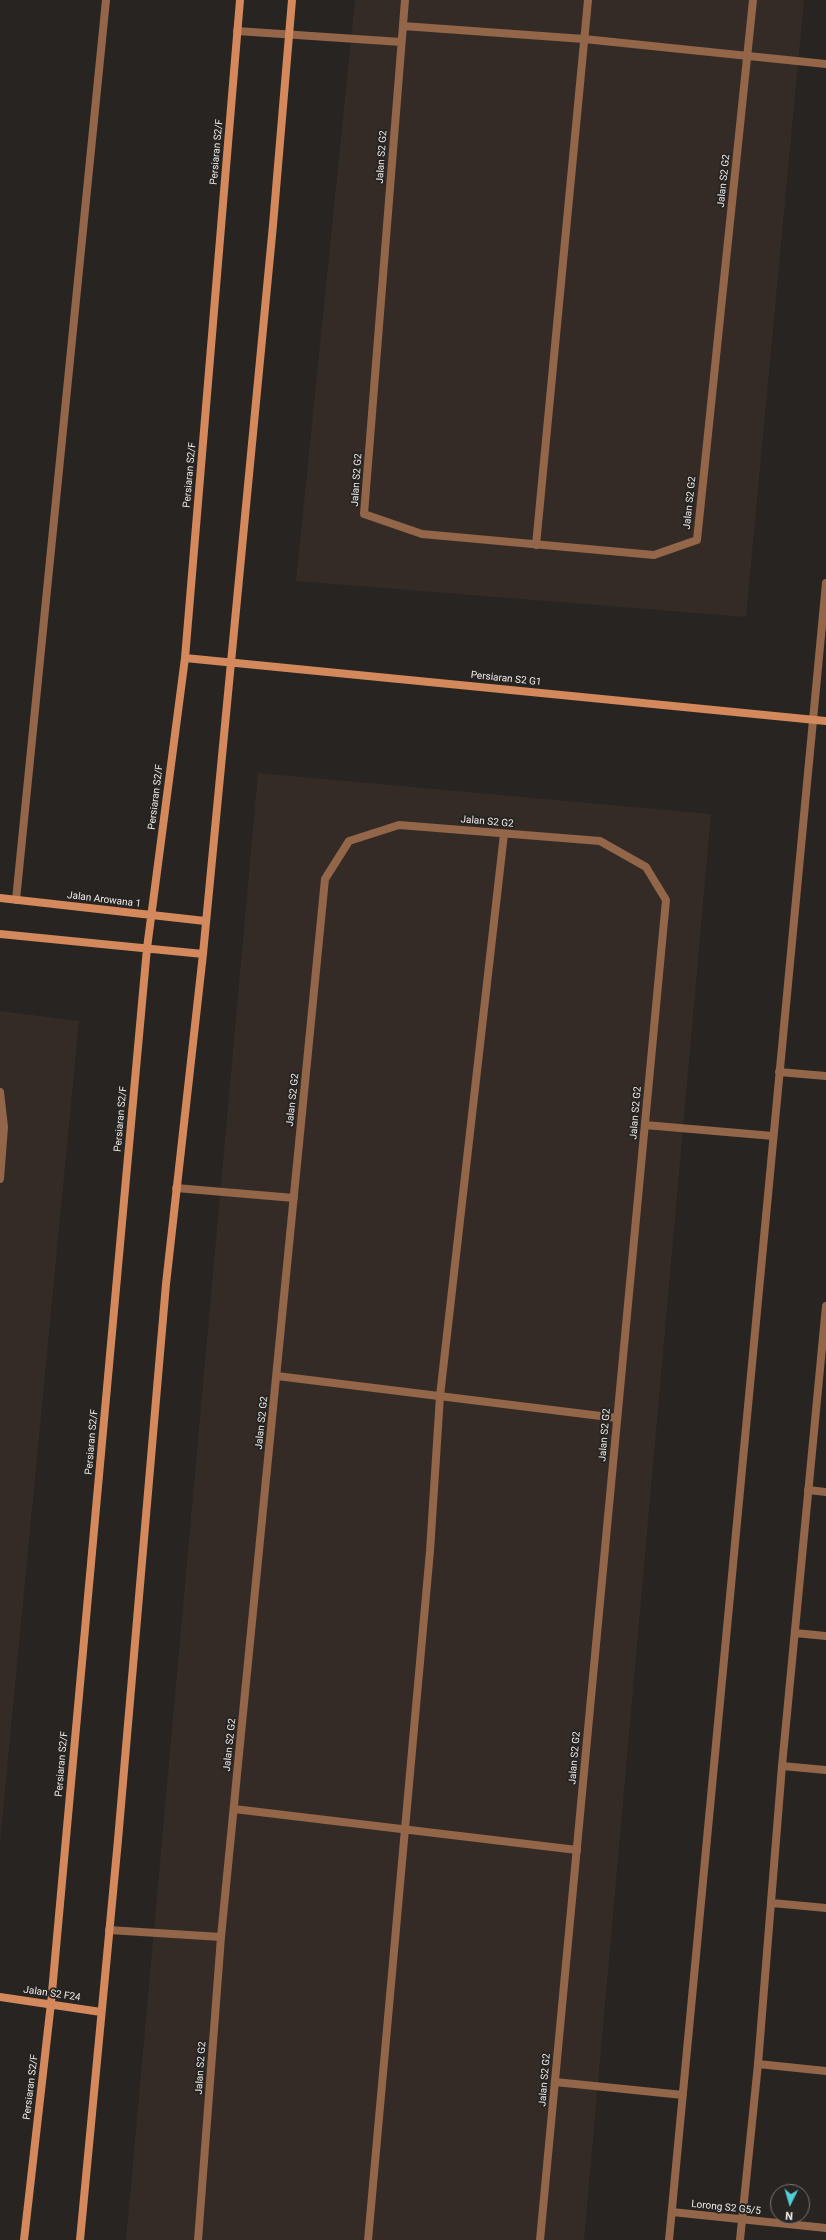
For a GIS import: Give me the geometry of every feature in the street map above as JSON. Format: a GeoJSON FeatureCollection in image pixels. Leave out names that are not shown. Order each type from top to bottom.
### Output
{"type":"FeatureCollection","features":[{"type":"Feature","properties":{"kind":"main road","name":"Persiaran S2/F"},"geometry":{"type":"LineString","coordinates":[[24,2240],[51,2003],[147,948],[185,658],[240,0]]}},
{"type":"Feature","properties":{"kind":"main road"},"geometry":{"type":"LineString","coordinates":[[80,2240],[176,1188],[202,954],[272,233],[292,0]]}},
{"type":"Feature","properties":{"kind":"main road","name":"Persiaran S2 G1"},"geometry":{"type":"LineString","coordinates":[[185,658],[826,721]]}},
{"type":"Feature","properties":{"kind":"main road","name":"Jalan Arowana 1"},"geometry":{"type":"LineString","coordinates":[[0,898],[205,921]]}},
{"type":"Feature","properties":{"kind":"main road"},"geometry":{"type":"LineString","coordinates":[[0,934],[202,954]]}},
{"type":"Feature","properties":{"kind":"main road","name":"Jalan S2 F24"},"geometry":{"type":"LineString","coordinates":[[0,1997],[51,2003],[101,2012]]}},
{"type":"Feature","properties":{"kind":"street"},"geometry":{"type":"LineString","coordinates":[[16,900],[106,0]]}},
{"type":"Feature","properties":{"kind":"street","name":"Jalan S2 G2"},"geometry":{"type":"LineString","coordinates":[[405,0],[364,514],[422,534],[654,555],[697,540],[753,0]]}},
{"type":"Feature","properties":{"kind":"street"},"geometry":{"type":"LineString","coordinates":[[536,544],[588,0]]}},
{"type":"Feature","properties":{"kind":"street"},"geometry":{"type":"LineString","coordinates":[[403,26],[584,39],[826,64]]}},
{"type":"Feature","properties":{"kind":"street"},"geometry":{"type":"LineString","coordinates":[[237,31],[401,42]]}},
{"type":"Feature","properties":{"kind":"street"},"geometry":{"type":"LineString","coordinates":[[669,2240],[826,583]]}},
{"type":"Feature","properties":{"kind":"street","name":"Jalan S2 G2"},"geometry":{"type":"LineString","coordinates":[[198,2240],[221,1937],[325,879],[349,841],[399,825],[600,841],[646,867],[666,900],[540,2240]]}},
{"type":"Feature","properties":{"kind":"street"},"geometry":{"type":"LineString","coordinates":[[368,2240],[430,1551],[440,1396],[504,834]]}},
{"type":"Feature","properties":{"kind":"street"},"geometry":{"type":"LineString","coordinates":[[779,1072],[826,1076]]}},
{"type":"Feature","properties":{"kind":"street"},"geometry":{"type":"LineString","coordinates":[[0,1092],[4,1127],[0,1179]]}},
{"type":"Feature","properties":{"kind":"street"},"geometry":{"type":"LineString","coordinates":[[645,1125],[773,1136]]}},
{"type":"Feature","properties":{"kind":"street"},"geometry":{"type":"LineString","coordinates":[[176,1188],[294,1198]]}},
{"type":"Feature","properties":{"kind":"street"},"geometry":{"type":"LineString","coordinates":[[740,2240],[758,2064],[782,1766],[808,1490],[823,1359],[826,1306]]}},
{"type":"Feature","properties":{"kind":"street"},"geometry":{"type":"LineString","coordinates":[[277,1376],[617,1418]]}},
{"type":"Feature","properties":{"kind":"street"},"geometry":{"type":"LineString","coordinates":[[808,1490],[826,1492]]}},
{"type":"Feature","properties":{"kind":"street"},"geometry":{"type":"LineString","coordinates":[[795,1633],[826,1636]]}},
{"type":"Feature","properties":{"kind":"street"},"geometry":{"type":"LineString","coordinates":[[782,1766],[826,1770]]}},
{"type":"Feature","properties":{"kind":"street"},"geometry":{"type":"LineString","coordinates":[[234,1809],[405,1828],[577,1850]]}},
{"type":"Feature","properties":{"kind":"street"},"geometry":{"type":"LineString","coordinates":[[772,1903],[826,1908]]}},
{"type":"Feature","properties":{"kind":"street"},"geometry":{"type":"LineString","coordinates":[[109,1930],[221,1937]]}},
{"type":"Feature","properties":{"kind":"street"},"geometry":{"type":"LineString","coordinates":[[758,2064],[826,2071]]}},
{"type":"Feature","properties":{"kind":"street"},"geometry":{"type":"LineString","coordinates":[[555,2082],[683,2095]]}},
{"type":"Feature","properties":{"kind":"street","name":"Lorong S2 G5/5"},"geometry":{"type":"LineString","coordinates":[[672,2212],[826,2228]]}},
{"type":"Feature","properties":{"kind":"shaded area"},"geometry":{"type":"Polygon","coordinates":[[[355,0],[804,0],[746,617],[296,581],[355,0]]]}},
{"type":"Feature","properties":{"kind":"shaded area"},"geometry":{"type":"Polygon","coordinates":[[[258,773],[711,814],[584,2240],[126,2240],[258,773]]]}},
{"type":"Feature","properties":{"kind":"shaded area"},"geometry":{"type":"Polygon","coordinates":[[[0,1011],[79,1021],[0,1842],[0,1011]]]}}]}
